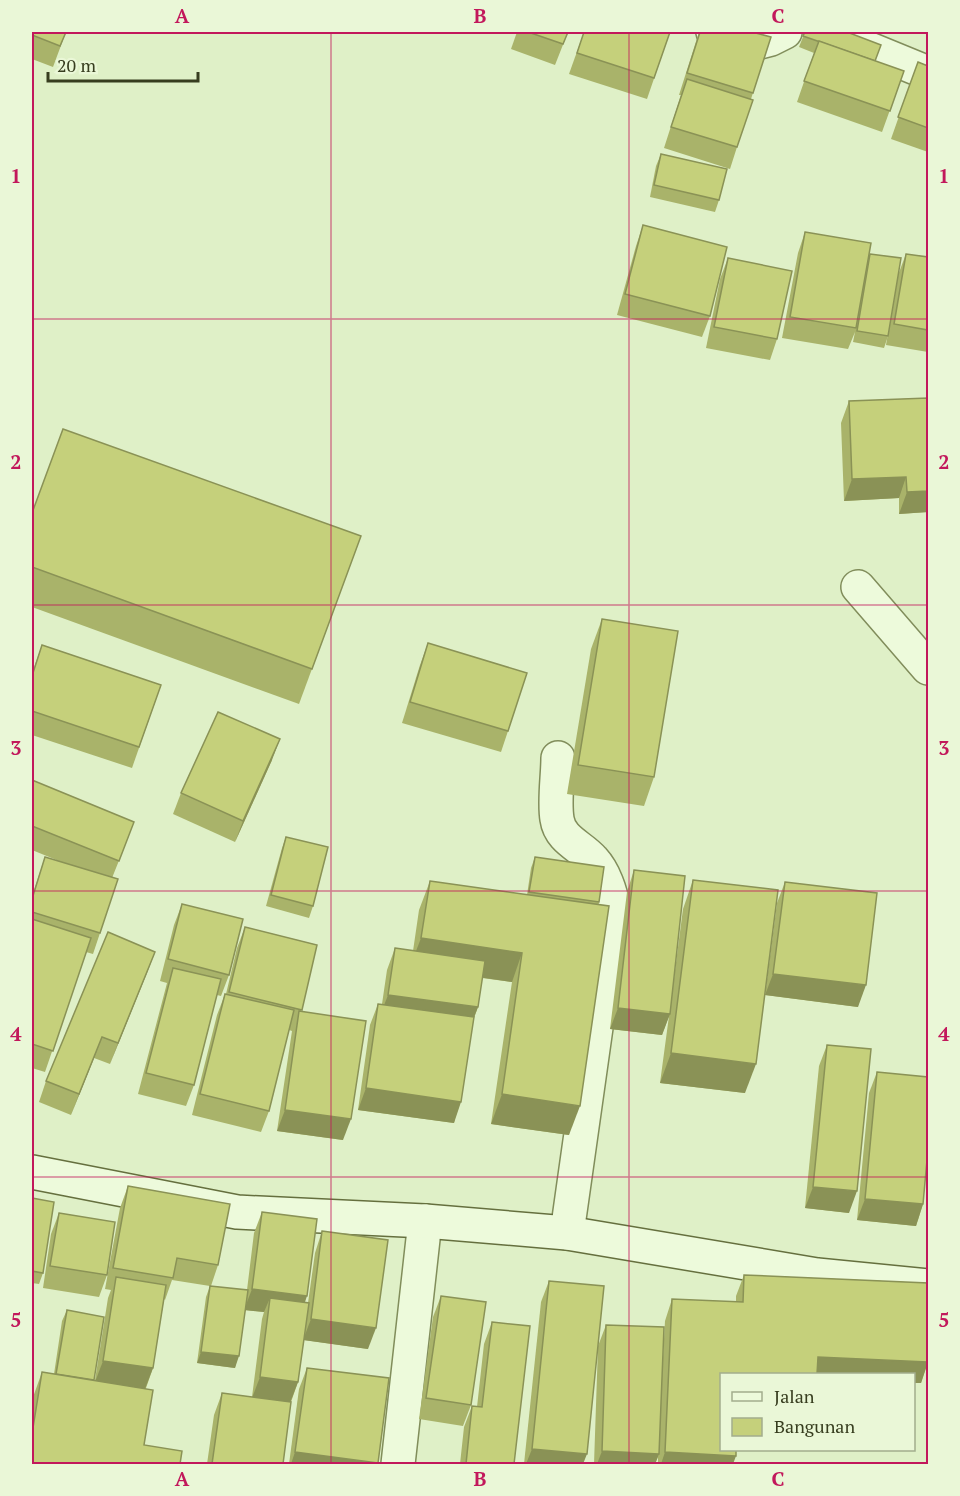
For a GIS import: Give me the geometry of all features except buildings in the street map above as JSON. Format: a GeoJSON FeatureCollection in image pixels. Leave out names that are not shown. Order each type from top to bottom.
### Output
{"type":"FeatureCollection","features":[{"type":"Feature","properties":{"kind":"street"},"geometry":{"type":"LineString","coordinates":[[713,32],[756,43],[785,32]]}},
{"type":"Feature","properties":{"kind":"street"},"geometry":{"type":"LineString","coordinates":[[828,32],[928,73]]}},
{"type":"Feature","properties":{"kind":"street"},"geometry":{"type":"LineString","coordinates":[[858,588],[928,668]]}},
{"type":"Feature","properties":{"kind":"street"},"geometry":{"type":"LineString","coordinates":[[558,758],[556,820],[571,843],[594,861],[611,893],[613,907],[567,1233]]}},
{"type":"Feature","properties":{"kind":"street"},"geometry":{"type":"LineString","coordinates":[[32,1172],[237,1212],[424,1221],[567,1233],[817,1275],[928,1286]]}},
{"type":"Feature","properties":{"kind":"street"},"geometry":{"type":"LineString","coordinates":[[398,1464],[424,1221]]}}]}
